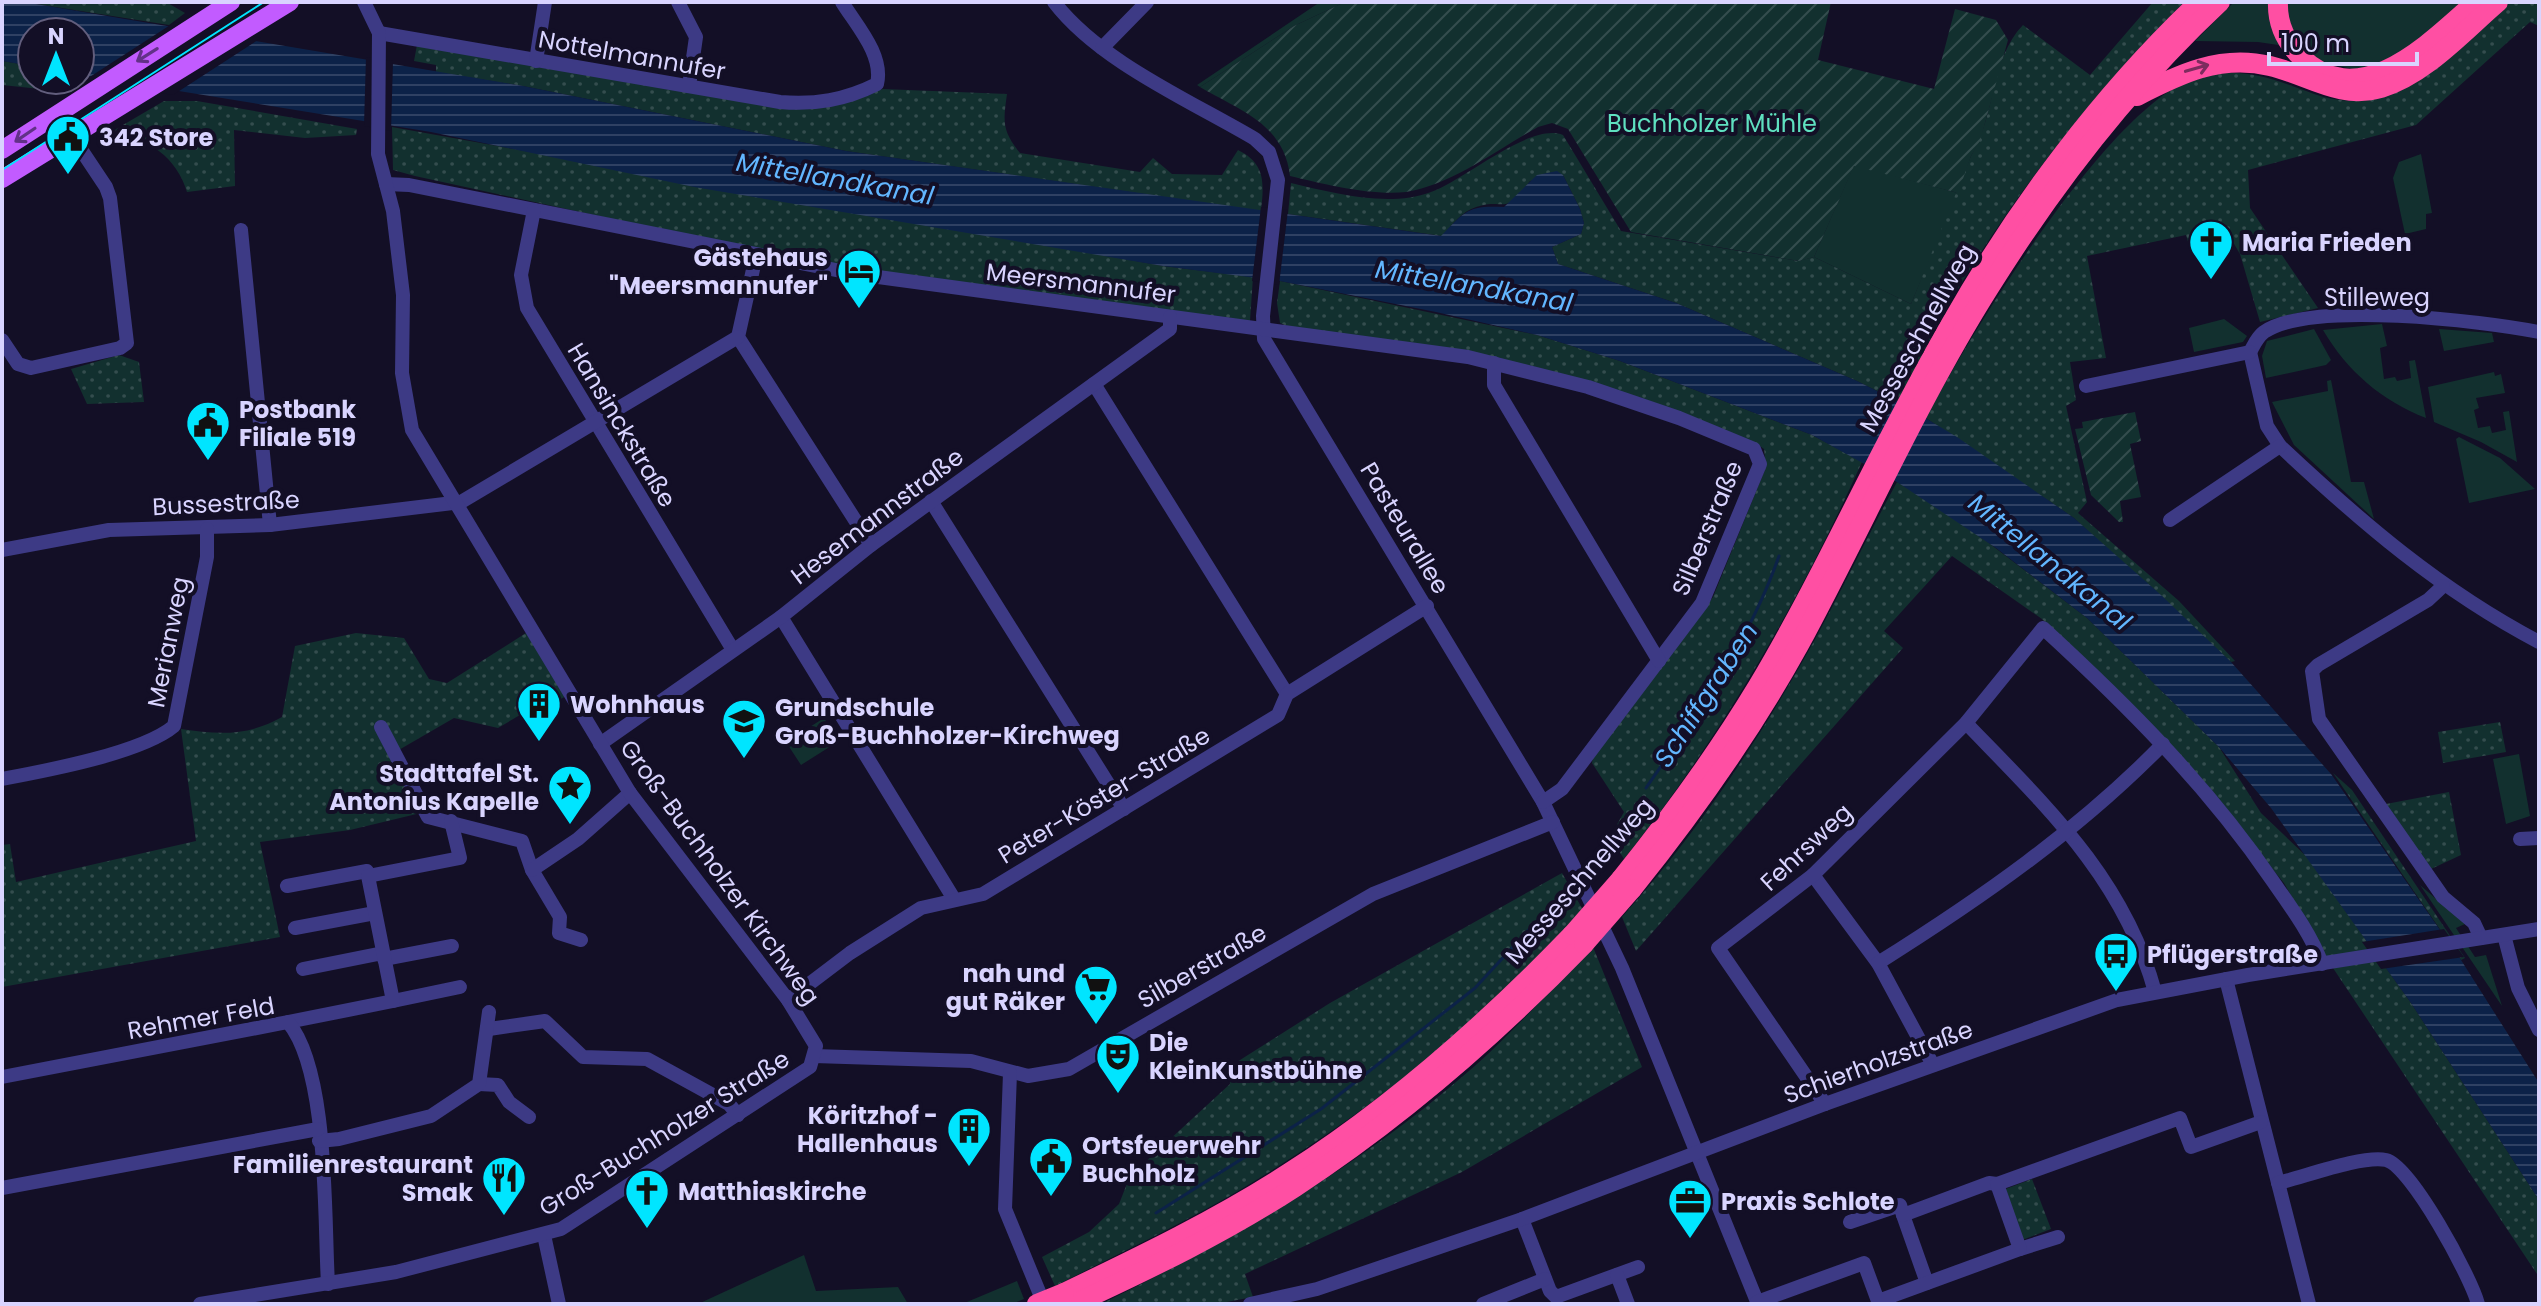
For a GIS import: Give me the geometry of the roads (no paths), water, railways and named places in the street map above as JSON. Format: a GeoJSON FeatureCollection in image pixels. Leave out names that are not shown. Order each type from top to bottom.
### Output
{"type":"FeatureCollection","features":[{"type":"Feature","properties":{"kind":"highway","name":"Messeschnellweg"},"geometry":{"type":"LineString","coordinates":[[1037,1304],[1069,1298],[1241,1202],[1375,1113],[1471,1035],[1578,939],[1627,884],[1735,723],[1860,511],[1932,373],[2085,140],[2199,2]]}},
{"type":"Feature","properties":{"kind":"highway"},"geometry":{"type":"LineString","coordinates":[[2121,96],[2220,2]]}},
{"type":"Feature","properties":{"kind":"highway"},"geometry":{"type":"LineString","coordinates":[[2278,2],[2282,30],[2302,58],[2339,77],[2359,78],[2397,66],[2476,2]]}},
{"type":"Feature","properties":{"kind":"highway"},"geometry":{"type":"LineString","coordinates":[[2121,96],[2193,68],[2232,62],[2269,65],[2334,89],[2362,91],[2384,87],[2433,58],[2498,2]]}},
{"type":"Feature","properties":{"kind":"main road"},"geometry":{"type":"LineString","coordinates":[[2,150],[231,2]]}},
{"type":"Feature","properties":{"kind":"main road"},"geometry":{"type":"LineString","coordinates":[[2,179],[290,2]]}},
{"type":"Feature","properties":{"kind":"street","name":"Groß-Buchholzer Kirchweg"},"geometry":{"type":"LineString","coordinates":[[364,2],[379,33],[377,134],[403,295],[402,373],[412,430],[630,793],[788,1000],[813,1038],[814,1056]]}},
{"type":"Feature","properties":{"kind":"street"},"geometry":{"type":"LineString","coordinates":[[536,61],[545,2]]}},
{"type":"Feature","properties":{"kind":"street"},"geometry":{"type":"LineString","coordinates":[[678,2],[696,37],[689,86]]}},
{"type":"Feature","properties":{"kind":"street","name":"Nottelmannufer"},"geometry":{"type":"LineString","coordinates":[[379,33],[804,104],[858,94],[877,84],[875,57],[842,2]]}},
{"type":"Feature","properties":{"kind":"street","name":"Pasteurallee"},"geometry":{"type":"LineString","coordinates":[[1054,2],[1072,24],[1102,48],[1255,139],[1273,160],[1277,190],[1262,327],[1266,345],[1543,802],[1622,968],[1757,1303]]}},
{"type":"Feature","properties":{"kind":"street"},"geometry":{"type":"LineString","coordinates":[[1102,48],[1147,2]]}},
{"type":"Feature","properties":{"kind":"street"},"geometry":{"type":"LineString","coordinates":[[2,340],[18,364],[31,368],[120,348],[127,343],[110,198],[72,136]]}},
{"type":"Feature","properties":{"kind":"street","name":"Meersmannufer"},"geometry":{"type":"LineString","coordinates":[[386,184],[409,185],[756,256],[963,291],[1262,327],[1494,363],[1634,402],[1754,449],[1759,456]]}},
{"type":"Feature","properties":{"kind":"street","name":"Hansinckstraße"},"geometry":{"type":"LineString","coordinates":[[534,210],[521,289],[540,332],[733,650]]}},
{"type":"Feature","properties":{"kind":"street"},"geometry":{"type":"LineString","coordinates":[[241,230],[252,377],[270,525]]}},
{"type":"Feature","properties":{"kind":"street"},"geometry":{"type":"LineString","coordinates":[[756,256],[738,337],[871,545]]}},
{"type":"Feature","properties":{"kind":"street","name":"Stilleweg"},"geometry":{"type":"LineString","coordinates":[[2250,352],[2256,339],[2276,327],[2354,315],[2418,317],[2539,332]]}},
{"type":"Feature","properties":{"kind":"street","name":"Hesemannstraße"},"geometry":{"type":"LineString","coordinates":[[600,744],[781,617],[871,545],[1170,329],[1170,317]]}},
{"type":"Feature","properties":{"kind":"street"},"geometry":{"type":"LineString","coordinates":[[454,503],[738,337]]}},
{"type":"Feature","properties":{"kind":"street"},"geometry":{"type":"LineString","coordinates":[[2086,386],[2250,352],[2267,426],[2280,446],[2346,508],[2443,586],[2539,642]]}},
{"type":"Feature","properties":{"kind":"street"},"geometry":{"type":"LineString","coordinates":[[1494,363],[1494,385],[1659,661]]}},
{"type":"Feature","properties":{"kind":"street"},"geometry":{"type":"LineString","coordinates":[[1094,384],[1287,694]]}},
{"type":"Feature","properties":{"kind":"street"},"geometry":{"type":"LineString","coordinates":[[2170,520],[2280,446]]}},
{"type":"Feature","properties":{"kind":"street","name":"Silberstraße"},"geometry":{"type":"LineString","coordinates":[[1543,802],[1562,789],[1702,603],[1760,464],[1759,456]]}},
{"type":"Feature","properties":{"kind":"street"},"geometry":{"type":"LineString","coordinates":[[931,501],[1124,809]]}},
{"type":"Feature","properties":{"kind":"street","name":"Bussestraße"},"geometry":{"type":"LineString","coordinates":[[2,550],[109,530],[270,525],[454,503]]}},
{"type":"Feature","properties":{"kind":"street","name":"Merianweg"},"geometry":{"type":"LineString","coordinates":[[2,779],[115,753],[160,738],[174,726],[207,557],[207,529]]}},
{"type":"Feature","properties":{"kind":"street"},"geometry":{"type":"LineString","coordinates":[[2443,586],[2419,605],[2313,669],[2310,677],[2319,719],[2398,827],[2443,897],[2474,923],[2481,938]]}},
{"type":"Feature","properties":{"kind":"street","name":"Peter-Köster-Straße"},"geometry":{"type":"LineString","coordinates":[[788,1000],[850,953],[921,908],[983,894],[1278,715],[1287,694],[1427,606]]}},
{"type":"Feature","properties":{"kind":"street"},"geometry":{"type":"LineString","coordinates":[[781,617],[954,899]]}},
{"type":"Feature","properties":{"kind":"street","name":"Fehrsweg"},"geometry":{"type":"LineString","coordinates":[[1825,1104],[1718,948],[1813,875],[1966,723],[2043,628],[2163,744]]}},
{"type":"Feature","properties":{"kind":"street"},"geometry":{"type":"LineString","coordinates":[[1966,723],[2069,830],[2119,907],[2141,949],[2155,992]]}},
{"type":"Feature","properties":{"kind":"street"},"geometry":{"type":"LineString","coordinates":[[381,727],[428,817],[522,841],[532,870],[560,917],[559,933],[581,940]]}},
{"type":"Feature","properties":{"kind":"street"},"geometry":{"type":"LineString","coordinates":[[1878,963],[1958,913],[2069,830],[2163,744],[2254,854],[2315,946],[2322,964]]}},
{"type":"Feature","properties":{"kind":"street"},"geometry":{"type":"LineString","coordinates":[[532,870],[578,839],[630,793]]}},
{"type":"Feature","properties":{"kind":"street"},"geometry":{"type":"LineString","coordinates":[[368,876],[460,858],[451,821]]}},
{"type":"Feature","properties":{"kind":"street","name":"Silberstraße"},"geometry":{"type":"LineString","coordinates":[[814,1056],[971,1061],[1028,1076],[1069,1069],[1373,894],[1553,822]]}},
{"type":"Feature","properties":{"kind":"street"},"geometry":{"type":"LineString","coordinates":[[2520,839],[2539,838]]}},
{"type":"Feature","properties":{"kind":"street"},"geometry":{"type":"LineString","coordinates":[[287,886],[367,871],[393,1001]]}},
{"type":"Feature","properties":{"kind":"street"},"geometry":{"type":"LineString","coordinates":[[1813,875],[1878,963],[1933,1065]]}},
{"type":"Feature","properties":{"kind":"street"},"geometry":{"type":"LineString","coordinates":[[295,928],[375,913]]}},
{"type":"Feature","properties":{"kind":"street","name":"Schierholzstraße"},"geometry":{"type":"LineString","coordinates":[[1250,1304],[1272,1302],[1317,1289],[1522,1219],[1825,1104],[2097,1007],[2226,979],[2539,929]]}},
{"type":"Feature","properties":{"kind":"street"},"geometry":{"type":"LineString","coordinates":[[2504,935],[2518,988],[2539,1030]]}},
{"type":"Feature","properties":{"kind":"street"},"geometry":{"type":"LineString","coordinates":[[303,969],[452,946]]}},
{"type":"Feature","properties":{"kind":"street"},"geometry":{"type":"LineString","coordinates":[[2226,979],[2309,1304]]}},
{"type":"Feature","properties":{"kind":"street"},"geometry":{"type":"LineString","coordinates":[[288,1022],[460,987]]}},
{"type":"Feature","properties":{"kind":"street"},"geometry":{"type":"LineString","coordinates":[[479,1084],[489,1012]]}},
{"type":"Feature","properties":{"kind":"street"},"geometry":{"type":"LineString","coordinates":[[489,1029],[545,1021],[583,1057],[647,1059],[729,1104],[738,1115]]}},
{"type":"Feature","properties":{"kind":"street","name":"Rehmer Feld"},"geometry":{"type":"LineString","coordinates":[[2,1077],[288,1022],[312,1078],[328,1284]]}},
{"type":"Feature","properties":{"kind":"street","name":"Groß-Buchholzer Straße"},"geometry":{"type":"LineString","coordinates":[[200,1304],[442,1262],[544,1235],[574,1222],[738,1115],[810,1067],[814,1056]]}},
{"type":"Feature","properties":{"kind":"street"},"geometry":{"type":"LineString","coordinates":[[1010,1073],[1005,1209],[1044,1304]]}},
{"type":"Feature","properties":{"kind":"street"},"geometry":{"type":"LineString","coordinates":[[2,1188],[318,1135],[339,1139],[431,1116],[479,1084],[498,1085],[509,1102],[529,1117]]}},
{"type":"Feature","properties":{"kind":"street"},"geometry":{"type":"LineString","coordinates":[[1903,1215],[2180,1118],[2191,1147],[2261,1122]]}},
{"type":"Feature","properties":{"kind":"street"},"geometry":{"type":"LineString","coordinates":[[2278,1183],[2373,1160],[2391,1161],[2402,1170],[2444,1234],[2478,1304]]}},
{"type":"Feature","properties":{"kind":"street"},"geometry":{"type":"LineString","coordinates":[[1997,1184],[2020,1249]]}},
{"type":"Feature","properties":{"kind":"street"},"geometry":{"type":"LineString","coordinates":[[1850,1222],[1900,1205],[1927,1283]]}},
{"type":"Feature","properties":{"kind":"street"},"geometry":{"type":"LineString","coordinates":[[1522,1219],[1545,1279],[1557,1300],[1638,1267]]}},
{"type":"Feature","properties":{"kind":"street"},"geometry":{"type":"LineString","coordinates":[[544,1235],[559,1304]]}},
{"type":"Feature","properties":{"kind":"street"},"geometry":{"type":"LineString","coordinates":[[1757,1303],[1864,1263],[1878,1301],[2058,1237]]}},
{"type":"Feature","properties":{"kind":"street"},"geometry":{"type":"LineString","coordinates":[[1617,1275],[1628,1304]]}},
{"type":"Feature","properties":{"kind":"street"},"geometry":{"type":"LineString","coordinates":[[1483,1304],[1545,1279]]}},
{"type":"Feature","properties":{"kind":"water","name":"Mittellandkanal"},"geometry":{"type":"Polygon","coordinates":[[[2,2],[24,2],[523,86],[846,151],[1441,236],[1468,211],[1482,207],[1504,207],[1537,175],[1557,171],[1563,175],[1584,223],[1581,234],[1552,247],[1558,264],[1676,303],[1897,401],[1957,437],[2074,518],[2231,662],[2331,774],[2461,960],[2539,1083],[2539,1200],[2411,1003],[2271,808],[2219,747],[2087,618],[1996,548],[1897,482],[1812,435],[1620,361],[1537,335],[1436,312],[1280,281],[1163,266],[694,187],[431,132],[96,78],[96,16],[16,16],[16,63],[2,61],[2,2]]]}},
{"type":"Feature","properties":{"kind":"waterway","name":"Schiffgraben"},"geometry":{"type":"LineString","coordinates":[[1646,788],[1737,647],[1767,588],[1779,556]]}},
{"type":"Feature","properties":{"kind":"waterway","name":"Schiffgraben"},"geometry":{"type":"LineString","coordinates":[[1156,1213],[1321,1109],[1475,988],[1535,923]]}},
{"type":"Feature","properties":{"kind":"tram line"},"geometry":{"type":"LineString","coordinates":[[2,170],[264,2]]}},
{"type":"Feature","properties":{"kind":"place","name":"342 Store"},"geometry":{"type":"Point","coordinates":[68,176]}},
{"type":"Feature","properties":{"kind":"place","name":"Maria Frieden"},"geometry":{"type":"Point","coordinates":[2211,281]}},
{"type":"Feature","properties":{"kind":"place","name":"Gästehaus \"Meersmannufer\""},"geometry":{"type":"Point","coordinates":[859,310]}},
{"type":"Feature","properties":{"kind":"place","name":"Postbank Filiale 519"},"geometry":{"type":"Point","coordinates":[208,462]}},
{"type":"Feature","properties":{"kind":"place","name":"Wohnhaus"},"geometry":{"type":"Point","coordinates":[539,743]}},
{"type":"Feature","properties":{"kind":"place","name":"Grundschule Groß-Buchholzer-Kirchweg"},"geometry":{"type":"Point","coordinates":[744,760]}},
{"type":"Feature","properties":{"kind":"place","name":"Stadttafel St. Antonius Kapelle"},"geometry":{"type":"Point","coordinates":[570,826]}},
{"type":"Feature","properties":{"kind":"place","name":"Pflügerstraße"},"geometry":{"type":"Point","coordinates":[2116,993]}},
{"type":"Feature","properties":{"kind":"place","name":"nah und gut Räker"},"geometry":{"type":"Point","coordinates":[1096,1026]}},
{"type":"Feature","properties":{"kind":"place","name":"Die KleinKunstbühne"},"geometry":{"type":"Point","coordinates":[1118,1095]}},
{"type":"Feature","properties":{"kind":"place","name":"Köritzhof - Hallenhaus"},"geometry":{"type":"Point","coordinates":[969,1168]}},
{"type":"Feature","properties":{"kind":"place","name":"Ortsfeuerwehr Buchholz"},"geometry":{"type":"Point","coordinates":[1051,1198]}},
{"type":"Feature","properties":{"kind":"place","name":"Familienrestaurant Smak"},"geometry":{"type":"Point","coordinates":[504,1217]}},
{"type":"Feature","properties":{"kind":"place","name":"Matthiaskirche"},"geometry":{"type":"Point","coordinates":[647,1230]}},
{"type":"Feature","properties":{"kind":"place","name":"Praxis Schlote"},"geometry":{"type":"Point","coordinates":[1690,1240]}},
{"type":"Feature","properties":{"kind":"park label","name":"Buchholzer Mühle"},"geometry":{"type":"Point","coordinates":[1712,123]}}]}
